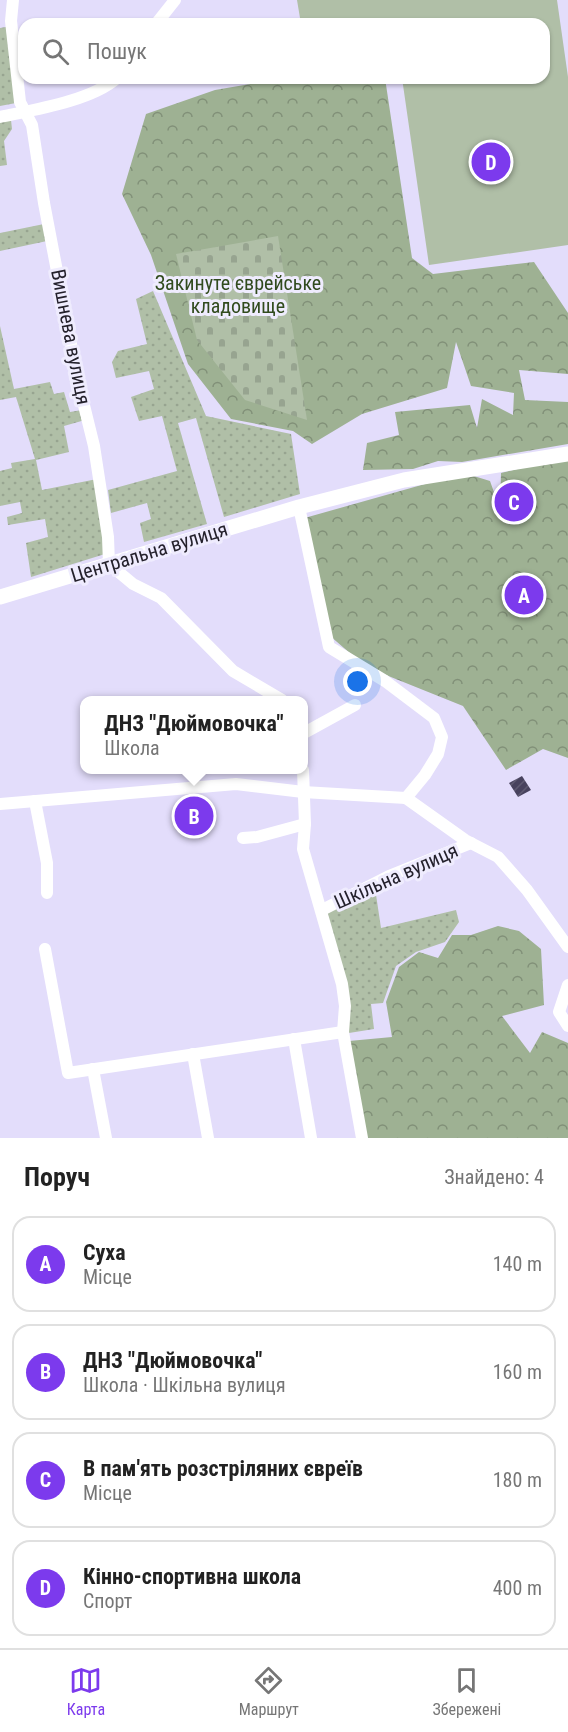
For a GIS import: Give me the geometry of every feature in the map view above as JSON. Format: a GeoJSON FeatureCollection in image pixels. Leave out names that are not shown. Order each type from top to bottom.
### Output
{"type":"FeatureCollection","features":[{"type":"Feature","properties":{"kind":"main road","name":"Центральна вулиця"},"geometry":{"type":"LineString","coordinates":[[0,597],[299,507],[404,480],[568,454]]}},
{"type":"Feature","properties":{"kind":"street","name":"Вишнева вулиця"},"geometry":{"type":"LineString","coordinates":[[13,0],[12,33],[20,102],[32,125],[44,203],[76,370],[94,446],[108,537],[109,564]]}},
{"type":"Feature","properties":{"kind":"street"},"geometry":{"type":"LineString","coordinates":[[161,18],[175,0]]}},
{"type":"Feature","properties":{"kind":"street"},"geometry":{"type":"LineString","coordinates":[[0,117],[60,104],[106,84]]}},
{"type":"Feature","properties":{"kind":"street"},"geometry":{"type":"LineString","coordinates":[[299,507],[329,647],[385,681],[434,718],[442,737],[438,754],[425,775],[406,798]]}},
{"type":"Feature","properties":{"kind":"street"},"geometry":{"type":"LineString","coordinates":[[109,564],[133,584],[161,598],[233,671],[275,696]]}},
{"type":"Feature","properties":{"kind":"street"},"geometry":{"type":"LineString","coordinates":[[308,730],[355,705]]}},
{"type":"Feature","properties":{"kind":"street","name":"Шкільна вулиця"},"geometry":{"type":"LineString","coordinates":[[303,774],[305,824],[303,849],[342,984],[345,1006],[343,1032],[362,1138]]}},
{"type":"Feature","properties":{"kind":"street"},"geometry":{"type":"LineString","coordinates":[[0,804],[236,784],[303,792],[406,798],[471,843],[498,857],[508,866],[568,947]]}},
{"type":"Feature","properties":{"kind":"street"},"geometry":{"type":"LineString","coordinates":[[35,801],[46,863],[47,893]]}},
{"type":"Feature","properties":{"kind":"street"},"geometry":{"type":"LineString","coordinates":[[243,838],[256,837],[305,824]]}},
{"type":"Feature","properties":{"kind":"street","name":"Шкільна вулиця"},"geometry":{"type":"LineString","coordinates":[[322,910],[389,876],[471,843]]}},
{"type":"Feature","properties":{"kind":"street"},"geometry":{"type":"LineString","coordinates":[[45,949],[68,1073],[343,1032]]}},
{"type":"Feature","properties":{"kind":"street"},"geometry":{"type":"LineString","coordinates":[[568,985],[559,1012],[568,1026]]}},
{"type":"Feature","properties":{"kind":"street"},"geometry":{"type":"LineString","coordinates":[[294,1039],[311,1138]]}},
{"type":"Feature","properties":{"kind":"street"},"geometry":{"type":"LineString","coordinates":[[193,1054],[208,1138]]}},
{"type":"Feature","properties":{"kind":"street"},"geometry":{"type":"LineString","coordinates":[[93,1069],[106,1138]]}},
{"type":"Feature","properties":{"kind":"green space"},"geometry":{"type":"Polygon","coordinates":[[[297,0],[557,0],[568,77],[568,245],[429,265],[403,84],[550,84],[550,18],[300,18],[297,0]]]}},
{"type":"Feature","properties":{"kind":"green space"},"geometry":{"type":"Polygon","coordinates":[[[6,27],[16,103],[0,106],[0,28],[6,27]]]}},
{"type":"Feature","properties":{"kind":"green space"},"geometry":{"type":"Polygon","coordinates":[[[250,84],[386,84],[412,258],[433,274],[534,262],[568,313],[568,374],[519,370],[525,400],[568,402],[568,444],[462,462],[438,461],[413,469],[363,470],[367,443],[399,435],[395,412],[470,405],[477,428],[482,399],[513,415],[514,393],[471,386],[456,342],[447,388],[362,414],[312,444],[293,431],[231,419],[188,364],[151,255],[122,194],[146,114],[215,90],[250,84]]]}},
{"type":"Feature","properties":{"kind":"green space"},"geometry":{"type":"Polygon","coordinates":[[[11,120],[12,129],[4,141],[7,165],[0,166],[0,122],[11,120]]]}},
{"type":"Feature","properties":{"kind":"green space"},"geometry":{"type":"Polygon","coordinates":[[[44,224],[47,241],[0,251],[0,233],[44,224]]]}},
{"type":"Feature","properties":{"kind":"green space","name":"Закинуте єврейське кладовище"},"geometry":{"type":"Polygon","coordinates":[[[278,236],[307,420],[245,400],[197,340],[176,254],[278,236]]]}},
{"type":"Feature","properties":{"kind":"green space"},"geometry":{"type":"Polygon","coordinates":[[[153,291],[206,416],[291,434],[300,494],[224,517],[196,418],[178,423],[207,524],[144,542],[140,523],[151,519],[147,503],[111,513],[108,490],[177,471],[162,416],[139,421],[131,397],[154,389],[149,371],[116,378],[112,362],[118,351],[147,344],[136,299],[153,291]]]}},
{"type":"Feature","properties":{"kind":"green space"},"geometry":{"type":"Polygon","coordinates":[[[0,326],[14,389],[50,382],[54,394],[64,392],[70,412],[82,410],[85,420],[64,426],[69,452],[36,460],[42,490],[97,479],[105,554],[31,577],[26,543],[48,537],[45,519],[8,525],[7,517],[22,513],[20,502],[0,506],[0,471],[12,468],[11,463],[35,459],[16,397],[0,400],[0,326]]]}},
{"type":"Feature","properties":{"kind":"green space"},"geometry":{"type":"Polygon","coordinates":[[[568,457],[568,758],[543,749],[506,770],[463,706],[366,667],[322,629],[301,519],[464,473],[490,481],[500,509],[501,473],[568,457]]]}},
{"type":"Feature","properties":{"kind":"green space"},"geometry":{"type":"Polygon","coordinates":[[[375,888],[381,928],[456,910],[459,922],[445,942],[416,952],[396,966],[383,1003],[371,1004],[374,1029],[349,1033],[326,914],[375,888]]]}},
{"type":"Feature","properties":{"kind":"green space"},"geometry":{"type":"Polygon","coordinates":[[[498,926],[519,931],[541,949],[544,1005],[502,1016],[530,1053],[542,1032],[568,1043],[568,1138],[367,1138],[349,1041],[392,1037],[386,1002],[399,967],[419,952],[438,958],[452,935],[471,935],[498,926]]]}},
{"type":"Feature","properties":{"kind":"building"},"geometry":{"type":"Polygon","coordinates":[[[522,776],[531,790],[518,797],[509,783],[522,776]]]}},
{"type":"Feature","properties":{"kind":"building"},"geometry":{"type":"Polygon","coordinates":[[[200,798],[201,814],[179,816],[178,800],[200,798]]]}},
{"type":"Feature","properties":{"kind":"place","name":"Кінно-спортивна школа"},"geometry":{"type":"Point","coordinates":[491,162]}},
{"type":"Feature","properties":{"kind":"place","name":"В пам'ять розстріляних євреїв"},"geometry":{"type":"Point","coordinates":[514,502]}},
{"type":"Feature","properties":{"kind":"place","name":"Суха"},"geometry":{"type":"Point","coordinates":[524,595]}},
{"type":"Feature","properties":{"kind":"place","name":"ДНЗ \"Дюймовочка\""},"geometry":{"type":"Point","coordinates":[194,816]}}]}
